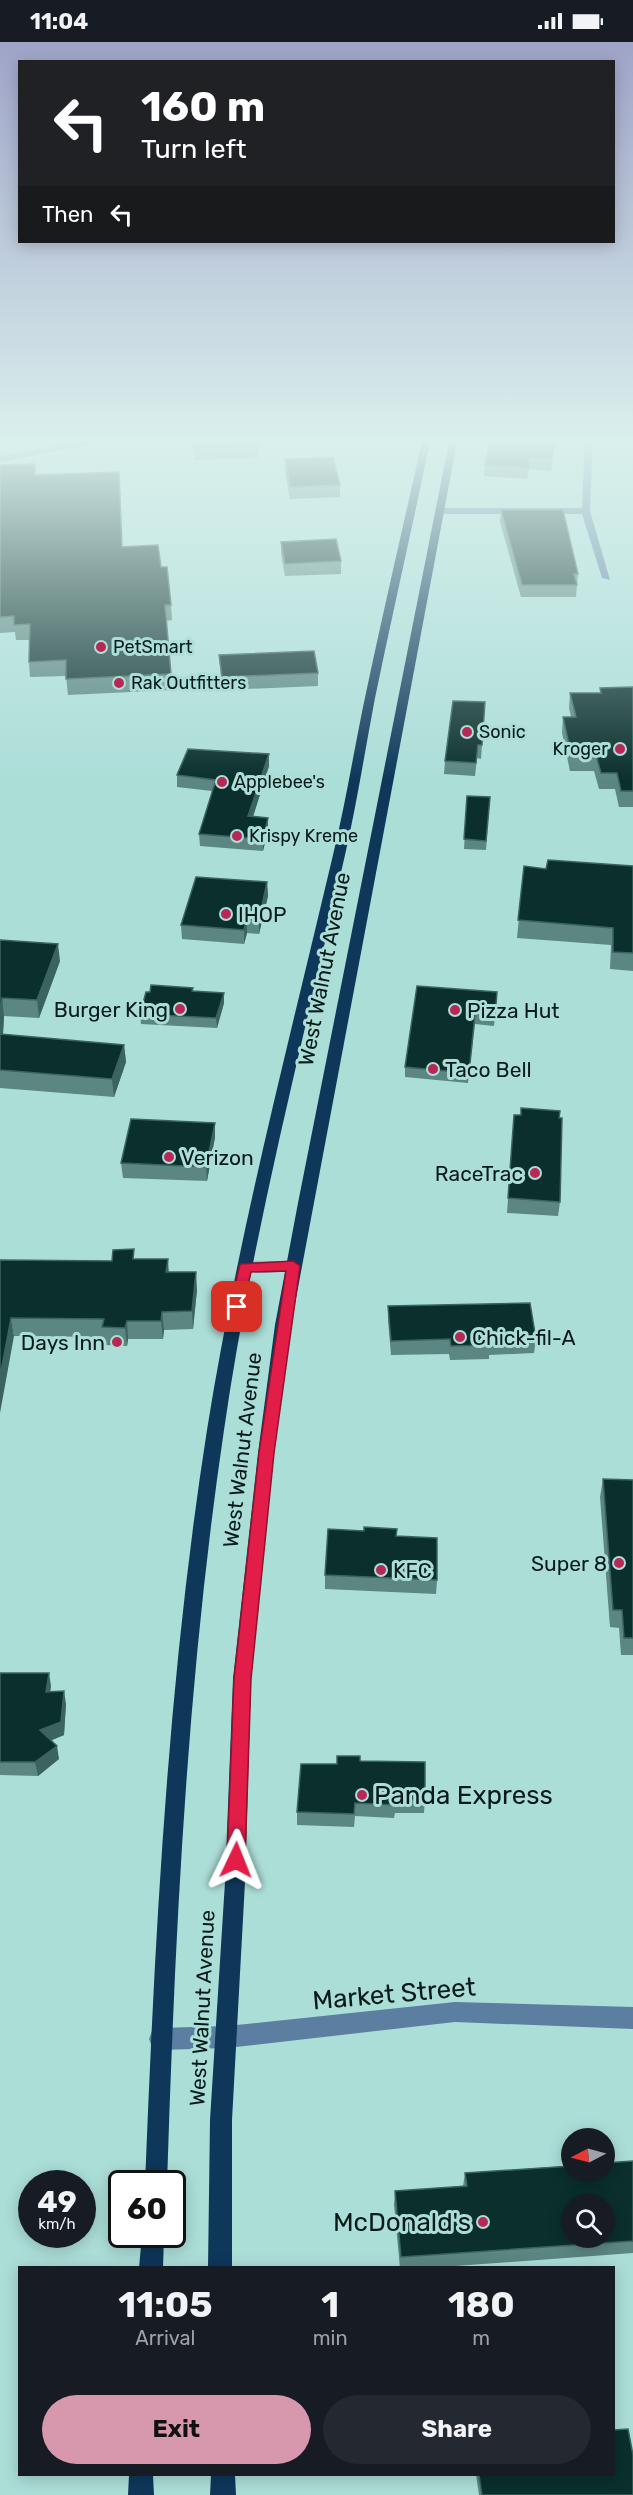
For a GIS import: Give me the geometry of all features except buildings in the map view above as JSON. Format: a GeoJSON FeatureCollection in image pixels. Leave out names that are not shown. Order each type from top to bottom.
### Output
{"type":"FeatureCollection","features":[{"type":"Feature","properties":{"kind":"main road","name":"West Walnut Avenue"},"geometry":{"type":"LineString","coordinates":[[156,2170],[160,2039],[178,1739],[196,1579],[217,1425],[245,1267],[308,977],[339,853],[403,551]]}},
{"type":"Feature","properties":{"kind":"main road","name":"West Walnut Avenue"},"geometry":{"type":"LineString","coordinates":[[220,2266],[221,2120],[227,2037],[242,1679],[266,1453],[293,1266],[431,551]]}},
{"type":"Feature","properties":{"kind":"main road"},"geometry":{"type":"LineString","coordinates":[[151,2266],[152,2248]]}},
{"type":"Feature","properties":{"kind":"main road"},"geometry":{"type":"LineString","coordinates":[[141,2476],[141,2495]]}},
{"type":"Feature","properties":{"kind":"main road"},"geometry":{"type":"LineString","coordinates":[[223,2476],[223,2495]]}},
{"type":"Feature","properties":{"kind":"street"},"geometry":{"type":"LineString","coordinates":[[599,551],[607,578]]}},
{"type":"Feature","properties":{"kind":"street"},"geometry":{"type":"LineString","coordinates":[[245,1267],[293,1266]]}},
{"type":"Feature","properties":{"kind":"street","name":"Market Street"},"geometry":{"type":"LineString","coordinates":[[160,2039],[227,2037],[454,2012],[633,2018]]}},
{"type":"Feature","properties":{"kind":"place","name":"PetSmart"},"geometry":{"type":"Point","coordinates":[101,647]}},
{"type":"Feature","properties":{"kind":"place","name":"Rak Outfitters"},"geometry":{"type":"Point","coordinates":[119,683]}},
{"type":"Feature","properties":{"kind":"place","name":"Sonic"},"geometry":{"type":"Point","coordinates":[467,732]}},
{"type":"Feature","properties":{"kind":"place","name":"Kroger"},"geometry":{"type":"Point","coordinates":[620,749]}},
{"type":"Feature","properties":{"kind":"place","name":"Applebee's"},"geometry":{"type":"Point","coordinates":[222,782]}},
{"type":"Feature","properties":{"kind":"place","name":"Krispy Kreme"},"geometry":{"type":"Point","coordinates":[237,836]}},
{"type":"Feature","properties":{"kind":"place","name":"IHOP"},"geometry":{"type":"Point","coordinates":[226,914]}},
{"type":"Feature","properties":{"kind":"place","name":"Burger King"},"geometry":{"type":"Point","coordinates":[180,1009]}},
{"type":"Feature","properties":{"kind":"place","name":"Pizza Hut"},"geometry":{"type":"Point","coordinates":[455,1010]}},
{"type":"Feature","properties":{"kind":"place","name":"Taco Bell"},"geometry":{"type":"Point","coordinates":[433,1069]}},
{"type":"Feature","properties":{"kind":"place","name":"Verizon"},"geometry":{"type":"Point","coordinates":[169,1157]}},
{"type":"Feature","properties":{"kind":"place","name":"RaceTrac"},"geometry":{"type":"Point","coordinates":[535,1173]}},
{"type":"Feature","properties":{"kind":"place","name":"Chick-fil-A"},"geometry":{"type":"Point","coordinates":[460,1337]}},
{"type":"Feature","properties":{"kind":"place","name":"Days Inn"},"geometry":{"type":"Point","coordinates":[117,1342]}},
{"type":"Feature","properties":{"kind":"place","name":"Super 8"},"geometry":{"type":"Point","coordinates":[619,1563]}},
{"type":"Feature","properties":{"kind":"place","name":"KFC"},"geometry":{"type":"Point","coordinates":[381,1570]}},
{"type":"Feature","properties":{"kind":"place","name":"Panda Express"},"geometry":{"type":"Point","coordinates":[362,1795]}},
{"type":"Feature","properties":{"kind":"place","name":"McDonald's"},"geometry":{"type":"Point","coordinates":[483,2222]}},
{"type":"Feature","properties":{"kind":"route"},"geometry":{"type":"LineString","coordinates":[[236,1860],[242,1679],[266,1453],[293,1266],[245,1267],[237,1307]]}}]}
